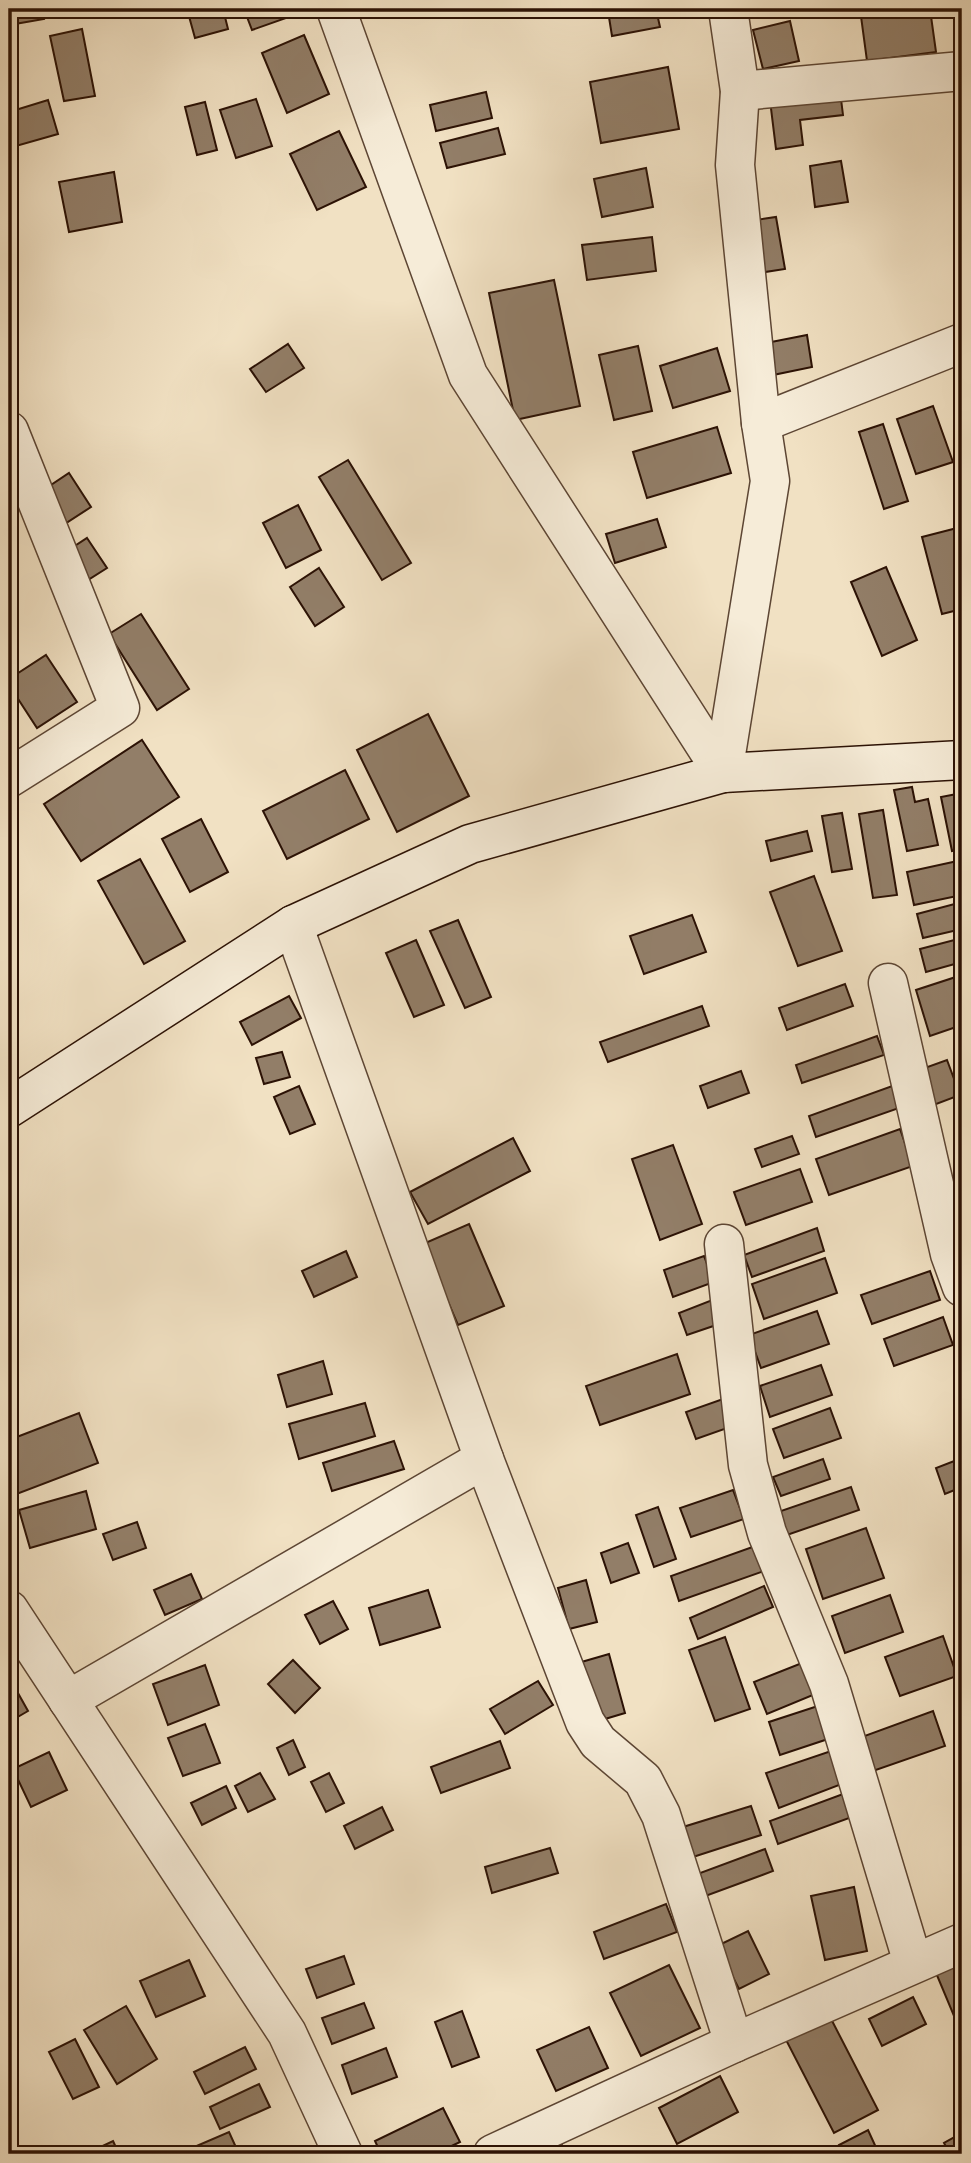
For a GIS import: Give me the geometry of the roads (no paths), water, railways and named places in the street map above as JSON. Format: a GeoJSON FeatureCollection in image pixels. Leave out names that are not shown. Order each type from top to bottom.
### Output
{"type":"FeatureCollection","features":[{"type":"Feature","properties":{"kind":"street"},"geometry":{"type":"LineString","coordinates":[[335,9],[468,375],[723,773]]}},
{"type":"Feature","properties":{"kind":"street"},"geometry":{"type":"LineString","coordinates":[[723,773],[770,481],[761,423],[735,166],[740,91],[728,9]]}},
{"type":"Feature","properties":{"kind":"street"},"geometry":{"type":"LineString","coordinates":[[740,91],[962,71]]}},
{"type":"Feature","properties":{"kind":"street"},"geometry":{"type":"LineString","coordinates":[[761,423],[962,343]]}},
{"type":"Feature","properties":{"kind":"street"},"geometry":{"type":"LineString","coordinates":[[9,431],[120,708],[9,778]]}},
{"type":"Feature","properties":{"kind":"street"},"geometry":{"type":"LineString","coordinates":[[9,1108],[293,925],[470,844],[723,773],[962,760]]}},
{"type":"Feature","properties":{"kind":"street"},"geometry":{"type":"LineString","coordinates":[[293,925],[484,1459],[585,1722],[597,1742],[643,1780],[662,1815],[734,2043]]}},
{"type":"Feature","properties":{"kind":"street"},"geometry":{"type":"LineString","coordinates":[[888,983],[950,1254],[962,1287]]}},
{"type":"Feature","properties":{"kind":"street"},"geometry":{"type":"LineString","coordinates":[[724,1244],[748,1465],[767,1533],[828,1684],[913,1963]]}},
{"type":"Feature","properties":{"kind":"street"},"geometry":{"type":"LineString","coordinates":[[68,1700],[484,1459]]}},
{"type":"Feature","properties":{"kind":"street"},"geometry":{"type":"LineString","coordinates":[[9,1610],[287,2034],[344,2154]]}},
{"type":"Feature","properties":{"kind":"street"},"geometry":{"type":"LineString","coordinates":[[493,2154],[734,2043],[962,1943]]}}]}
